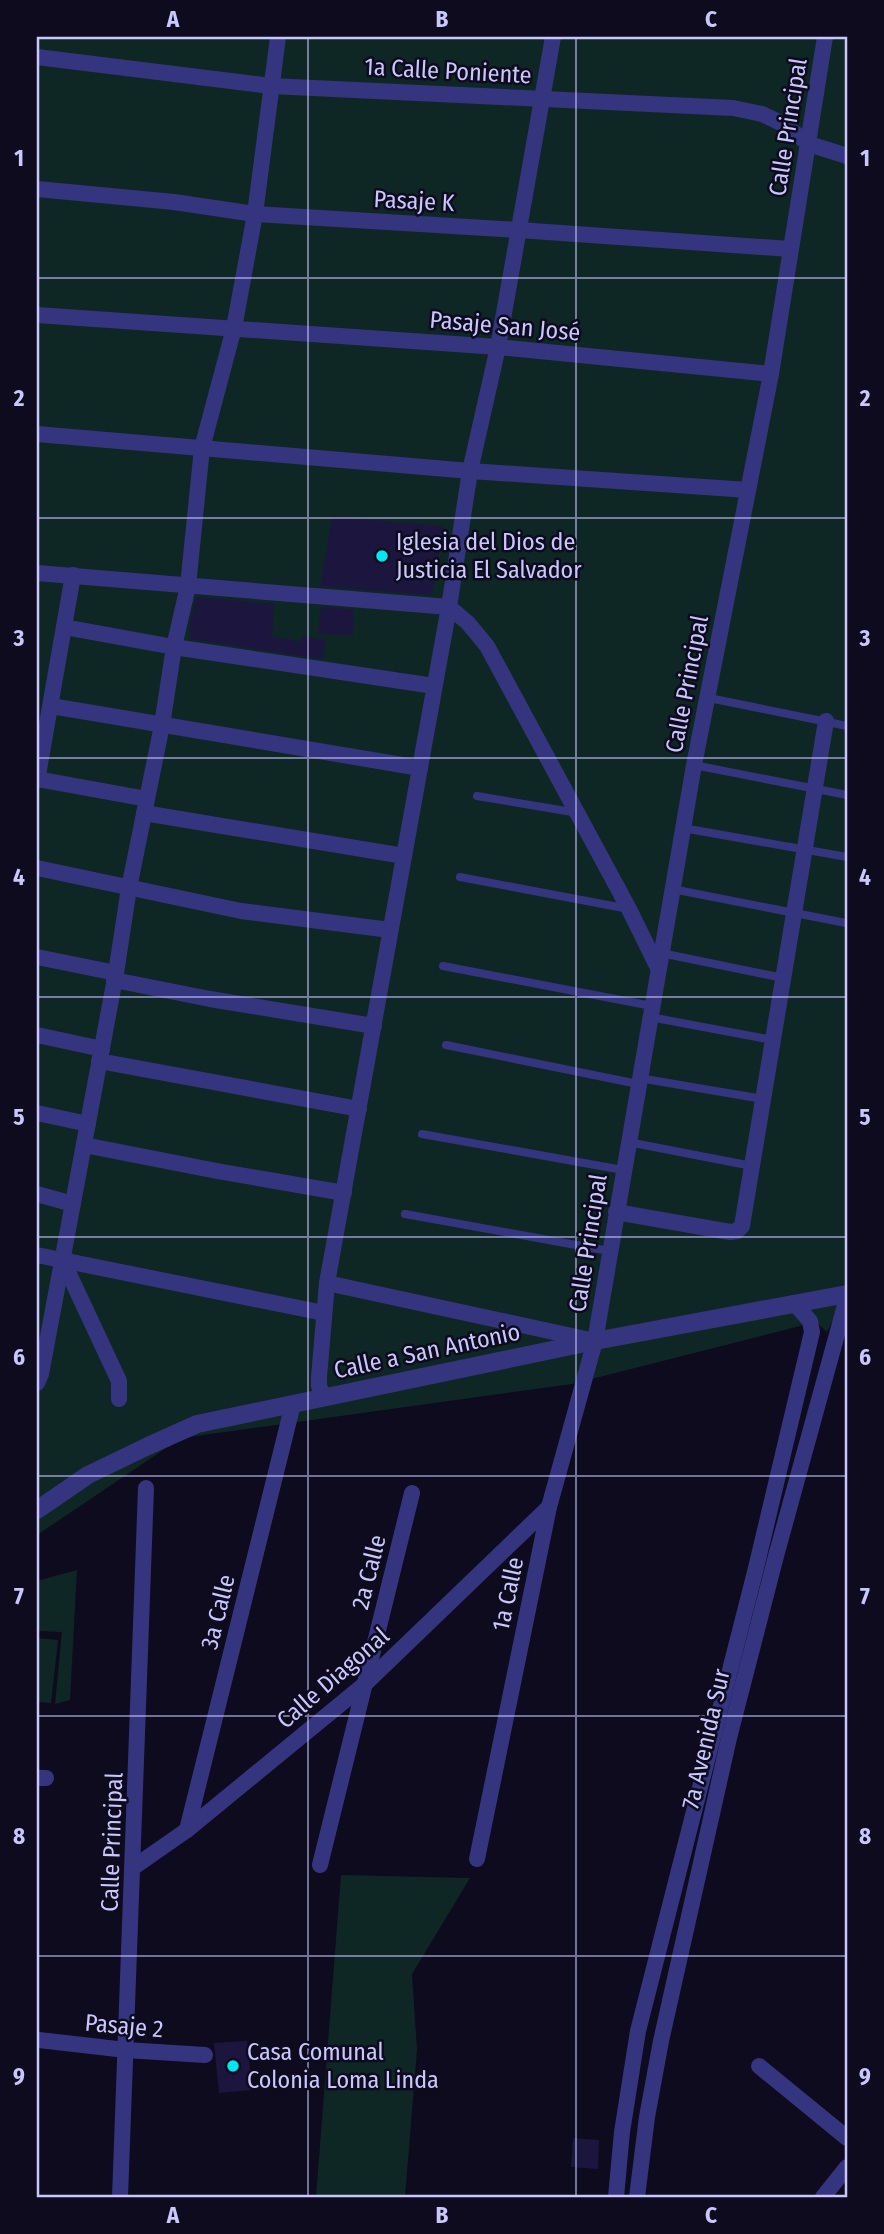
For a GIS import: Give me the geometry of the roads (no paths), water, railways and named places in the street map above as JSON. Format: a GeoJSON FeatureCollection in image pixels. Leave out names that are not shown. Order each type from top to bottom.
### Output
{"type":"FeatureCollection","features":[{"type":"Feature","properties":{"kind":"street"},"geometry":{"type":"LineString","coordinates":[[37,1383],[41,1374],[101,1055],[174,647],[188,586],[202,448],[234,328],[255,214],[278,37]]}},
{"type":"Feature","properties":{"kind":"street"},"geometry":{"type":"LineString","coordinates":[[324,1397],[319,1386],[319,1377],[327,1283],[449,607],[470,471],[498,347],[553,37]]}},
{"type":"Feature","properties":{"kind":"street","name":"Calle Principal"},"geometry":{"type":"LineString","coordinates":[[595,1341],[694,765],[771,374],[825,37]]}},
{"type":"Feature","properties":{"kind":"street","name":"1a Calle Poniente"},"geometry":{"type":"LineString","coordinates":[[37,57],[271,86],[733,108],[762,114],[783,124],[809,144],[847,156]]}},
{"type":"Feature","properties":{"kind":"street","name":"Pasaje K"},"geometry":{"type":"LineString","coordinates":[[37,189],[174,202],[255,214],[790,249]]}},
{"type":"Feature","properties":{"kind":"street","name":"Pasaje San José"},"geometry":{"type":"LineString","coordinates":[[37,315],[498,347],[771,374]]}},
{"type":"Feature","properties":{"kind":"street"},"geometry":{"type":"LineString","coordinates":[[37,434],[470,471],[748,490]]}},
{"type":"Feature","properties":{"kind":"street"},"geometry":{"type":"LineString","coordinates":[[37,573],[449,607],[468,623],[487,646],[629,909],[660,961]]}},
{"type":"Feature","properties":{"kind":"street"},"geometry":{"type":"LineString","coordinates":[[73,575],[45,713],[37,780],[145,806],[404,856]]}},
{"type":"Feature","properties":{"kind":"street"},"geometry":{"type":"LineString","coordinates":[[64,627],[174,647],[434,686]]}},
{"type":"Feature","properties":{"kind":"street"},"geometry":{"type":"LineString","coordinates":[[45,713],[162,725],[419,768]]}},
{"type":"Feature","properties":{"kind":"street"},"geometry":{"type":"LineString","coordinates":[[616,1212],[730,1232],[737,1231],[742,1226],[826,721]]}},
{"type":"Feature","properties":{"kind":"street"},"geometry":{"type":"LineString","coordinates":[[37,868],[241,911],[390,930]]}},
{"type":"Feature","properties":{"kind":"street"},"geometry":{"type":"LineString","coordinates":[[37,957],[210,999],[374,1026]]}},
{"type":"Feature","properties":{"kind":"street"},"geometry":{"type":"LineString","coordinates":[[37,1035],[101,1055],[359,1109]]}},
{"type":"Feature","properties":{"kind":"street"},"geometry":{"type":"LineString","coordinates":[[37,1114],[88,1124]]}},
{"type":"Feature","properties":{"kind":"street"},"geometry":{"type":"LineString","coordinates":[[83,1145],[344,1193]]}},
{"type":"Feature","properties":{"kind":"street"},"geometry":{"type":"LineString","coordinates":[[37,1194],[73,1204]]}},
{"type":"Feature","properties":{"kind":"street"},"geometry":{"type":"LineString","coordinates":[[37,1255],[324,1313]]}},
{"type":"Feature","properties":{"kind":"street"},"geometry":{"type":"LineString","coordinates":[[62,1259],[119,1381],[119,1399]]}},
{"type":"Feature","properties":{"kind":"street"},"geometry":{"type":"LineString","coordinates":[[327,1283],[595,1341]]}},
{"type":"Feature","properties":{"kind":"street","name":"Calle a San Antonio"},"geometry":{"type":"LineString","coordinates":[[37,1510],[88,1475],[197,1424],[595,1341],[794,1303],[847,1296]]}},
{"type":"Feature","properties":{"kind":"street","name":"7a Avenida Sur"},"geometry":{"type":"LineString","coordinates":[[638,2197],[647,2117],[661,2042],[729,1738],[847,1296]]}},
{"type":"Feature","properties":{"kind":"street","name":"7a Avenida Sur"},"geometry":{"type":"LineString","coordinates":[[615,2197],[638,2031],[813,1332],[810,1321],[794,1303]]}},
{"type":"Feature","properties":{"kind":"street","name":"1a Calle"},"geometry":{"type":"LineString","coordinates":[[477,1859],[549,1507],[595,1341]]}},
{"type":"Feature","properties":{"kind":"street","name":"3a Calle"},"geometry":{"type":"LineString","coordinates":[[187,1830],[293,1404]]}},
{"type":"Feature","properties":{"kind":"street","name":"Calle Principal"},"geometry":{"type":"LineString","coordinates":[[120,2197],[146,1489]]}},
{"type":"Feature","properties":{"kind":"street","name":"2a Calle"},"geometry":{"type":"LineString","coordinates":[[320,1865],[412,1493]]}},
{"type":"Feature","properties":{"kind":"street","name":"Calle Diagonal"},"geometry":{"type":"LineString","coordinates":[[134,1867],[187,1830],[365,1684],[549,1507]]}},
{"type":"Feature","properties":{"kind":"street","name":"Pasaje 2"},"geometry":{"type":"LineString","coordinates":[[39,2040],[126,2050],[205,2055]]}},
{"type":"Feature","properties":{"kind":"street"},"geometry":{"type":"LineString","coordinates":[[759,2066],[847,2138]]}},
{"type":"Feature","properties":{"kind":"street"},"geometry":{"type":"LineString","coordinates":[[823,2197],[847,2167]]}},
{"type":"Feature","properties":{"kind":"lane"},"geometry":{"type":"LineString","coordinates":[[709,698],[847,726]]}},
{"type":"Feature","properties":{"kind":"lane"},"geometry":{"type":"LineString","coordinates":[[694,765],[847,794]]}},
{"type":"Feature","properties":{"kind":"lane"},"geometry":{"type":"LineString","coordinates":[[477,796],[578,813]]}},
{"type":"Feature","properties":{"kind":"lane"},"geometry":{"type":"LineString","coordinates":[[683,828],[847,857]]}},
{"type":"Feature","properties":{"kind":"lane"},"geometry":{"type":"LineString","coordinates":[[460,877],[629,909]]}},
{"type":"Feature","properties":{"kind":"lane"},"geometry":{"type":"LineString","coordinates":[[672,889],[846,923]]}},
{"type":"Feature","properties":{"kind":"lane"},"geometry":{"type":"LineString","coordinates":[[660,961],[783,978]]}},
{"type":"Feature","properties":{"kind":"lane"},"geometry":{"type":"LineString","coordinates":[[443,966],[773,1040]]}},
{"type":"Feature","properties":{"kind":"lane"},"geometry":{"type":"LineString","coordinates":[[446,1045],[639,1081],[763,1099]]}},
{"type":"Feature","properties":{"kind":"lane"},"geometry":{"type":"LineString","coordinates":[[422,1134],[623,1170]]}},
{"type":"Feature","properties":{"kind":"lane"},"geometry":{"type":"LineString","coordinates":[[628,1142],[752,1166]]}},
{"type":"Feature","properties":{"kind":"lane"},"geometry":{"type":"LineString","coordinates":[[405,1214],[609,1251]]}},
{"type":"Feature","properties":{"kind":"place","name":"Iglesia del Dios de Justicia El Salvador"},"geometry":{"type":"Point","coordinates":[382,556]}},
{"type":"Feature","properties":{"kind":"place","name":"Casa Comunal Colonia Loma Linda"},"geometry":{"type":"Point","coordinates":[233,2066]}}]}
